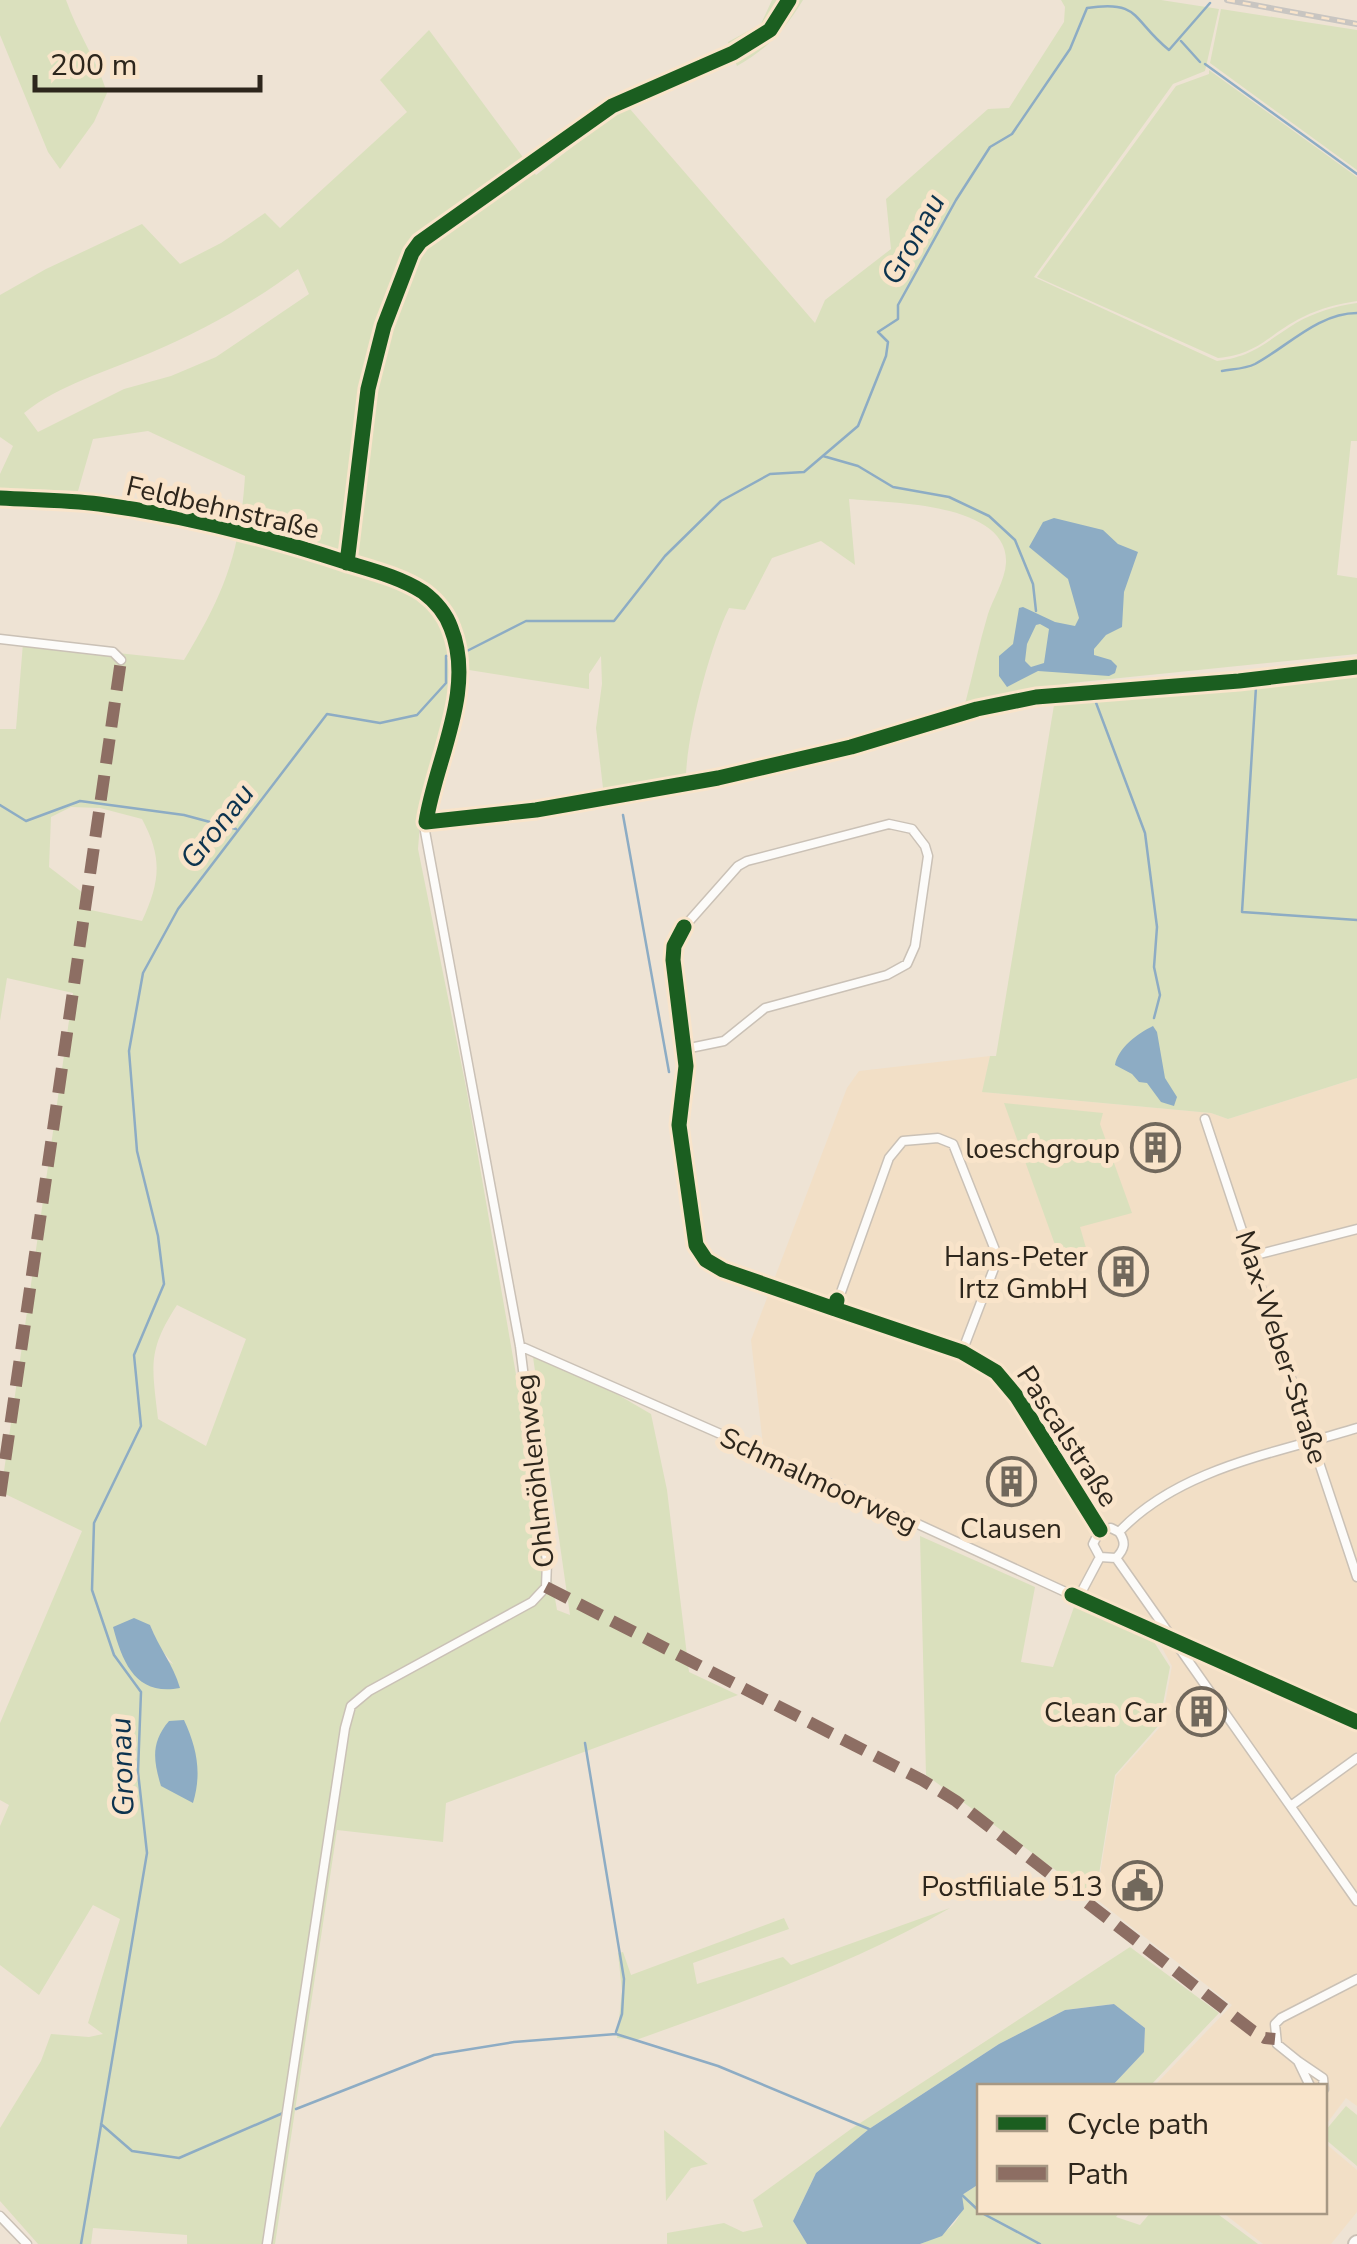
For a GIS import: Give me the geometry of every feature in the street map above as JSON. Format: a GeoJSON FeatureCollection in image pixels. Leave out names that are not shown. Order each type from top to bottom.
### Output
{"type":"FeatureCollection","features":[{"type":"Feature","properties":{"kind":"street","name":"Feldbehnstraße"},"geometry":{"type":"LineString","coordinates":[[0,498],[130,509],[244,534],[348,563],[426,594],[441,609],[452,629],[457,658],[456,706],[426,822]]}},
{"type":"Feature","properties":{"kind":"street"},"geometry":{"type":"LineString","coordinates":[[0,639],[112,652],[121,660]]}},
{"type":"Feature","properties":{"kind":"street"},"geometry":{"type":"LineString","coordinates":[[426,822],[536,810],[655,790]]}},
{"type":"Feature","properties":{"kind":"street","name":"Ohlmöhlenweg"},"geometry":{"type":"LineString","coordinates":[[267,2244],[351,1706],[369,1691],[532,1602],[546,1587],[547,1562],[520,1346],[450,973],[426,822]]}},
{"type":"Feature","properties":{"kind":"street"},"geometry":{"type":"LineString","coordinates":[[888,824],[912,829],[925,846],[928,866],[914,946],[907,964],[888,975],[765,1008],[724,1042],[685,1049],[674,946],[684,926],[738,866],[758,857],[888,824]]}},
{"type":"Feature","properties":{"kind":"street","name":"Pascalstraße"},"geometry":{"type":"LineString","coordinates":[[685,1049],[686,1078],[678,1125],[694,1236],[701,1254],[723,1270],[836,1304],[962,1352],[996,1372],[1017,1397],[1100,1530]]}},
{"type":"Feature","properties":{"kind":"street","name":"Max-Weber-Straße"},"geometry":{"type":"LineString","coordinates":[[1205,1119],[1357,1577]]}},
{"type":"Feature","properties":{"kind":"street"},"geometry":{"type":"LineString","coordinates":[[836,1304],[889,1158],[903,1141],[938,1138],[953,1144],[961,1158],[995,1250],[996,1263],[962,1352]]}},
{"type":"Feature","properties":{"kind":"street"},"geometry":{"type":"LineString","coordinates":[[1252,1256],[1357,1229]]}},
{"type":"Feature","properties":{"kind":"street","name":"Schmalmoorweg"},"geometry":{"type":"LineString","coordinates":[[520,1346],[1072,1595],[1083,1590],[1100,1557]]}},
{"type":"Feature","properties":{"kind":"street"},"geometry":{"type":"LineString","coordinates":[[1119,1532],[1178,1487],[1240,1463],[1357,1428]]}},
{"type":"Feature","properties":{"kind":"street","name":"Pascalstraße"},"geometry":{"type":"LineString","coordinates":[[1100,1557],[1092,1544],[1100,1530],[1110,1528],[1124,1540],[1123,1551],[1116,1558]]}},
{"type":"Feature","properties":{"kind":"street"},"geometry":{"type":"LineString","coordinates":[[1100,1557],[1116,1558],[1357,1900]]}},
{"type":"Feature","properties":{"kind":"street"},"geometry":{"type":"LineString","coordinates":[[1292,1805],[1357,1758]]}},
{"type":"Feature","properties":{"kind":"street"},"geometry":{"type":"LineString","coordinates":[[1324,2084],[1323,2078],[1277,2044],[1275,2024],[1357,1979]]}},
{"type":"Feature","properties":{"kind":"street"},"geometry":{"type":"LineString","coordinates":[[1298,2061],[1309,2084]]}},
{"type":"Feature","properties":{"kind":"street"},"geometry":{"type":"LineString","coordinates":[[0,2216],[28,2244]]}},
{"type":"Feature","properties":{"kind":"shaded area"},"geometry":{"type":"Polygon","coordinates":[[[990,1056],[983,1092],[1211,1113],[1228,1119],[1357,1078],[1357,2106],[1346,2098],[1327,2123],[1327,2084],[1156,2084],[1232,2005],[1096,1899],[1116,1776],[1161,1726],[1172,1666],[1160,1644],[1141,1625],[763,1445],[751,1340],[847,1088],[859,1071],[990,1056]]]}},
{"type":"Feature","properties":{"kind":"shaded area"},"geometry":{"type":"Polygon","coordinates":[[[1327,2145],[1357,2170],[1357,2212],[1331,2244],[1263,2244],[1225,2214],[1327,2214],[1327,2145]]]}},
{"type":"Feature","properties":{"kind":"green space"},"geometry":{"type":"Polygon","coordinates":[[[0,0],[66,0],[103,81],[107,93],[94,122],[60,169],[48,152],[0,35],[0,0]]]}},
{"type":"Feature","properties":{"kind":"green space"},"geometry":{"type":"Polygon","coordinates":[[[772,0],[803,0],[774,38],[737,66],[728,42],[761,24],[772,0]]]}},
{"type":"Feature","properties":{"kind":"green space"},"geometry":{"type":"Polygon","coordinates":[[[1061,0],[1161,0],[1219,9],[1205,71],[1173,84],[1034,277],[1217,361],[1251,352],[1311,316],[1357,303],[1357,441],[1351,441],[1337,575],[1357,578],[1357,654],[1071,683],[965,704],[988,614],[1005,569],[1002,543],[988,528],[944,510],[849,499],[855,565],[821,541],[772,558],[745,610],[729,608],[701,690],[686,776],[603,788],[596,728],[601,656],[589,674],[589,689],[469,670],[458,687],[422,799],[418,849],[466,1087],[557,1610],[570,1615],[533,1357],[615,1393],[651,1414],[667,1490],[689,1672],[738,1695],[446,1803],[443,1842],[337,1830],[275,2244],[187,2244],[187,2235],[93,2228],[91,2244],[38,2244],[0,2201],[0,2128],[41,2061],[51,2034],[103,2034],[88,2023],[120,1919],[93,1905],[39,1995],[0,1965],[0,1826],[9,1805],[0,1800],[0,1723],[82,1531],[1,1492],[73,993],[7,978],[0,1021],[0,729],[16,729],[23,643],[184,660],[228,572],[239,528],[245,476],[148,431],[93,439],[78,491],[0,488],[0,474],[13,446],[0,437],[0,295],[142,224],[180,264],[221,243],[265,213],[280,228],[407,112],[380,80],[429,30],[536,175],[616,113],[630,109],[815,323],[825,300],[891,249],[886,199],[988,109],[1009,108],[1064,22],[1065,7],[1061,0]],[[298,269],[245,305],[170,344],[68,386],[24,413],[38,432],[124,389],[171,376],[216,357],[309,294],[298,269]],[[71,807],[51,817],[49,867],[87,896],[86,909],[142,921],[157,870],[142,819],[100,808],[71,807]],[[177,1305],[154,1359],[158,1419],[206,1446],[246,1339],[177,1305]],[[150,1625],[113,1627],[173,1664],[159,1647],[150,1625]]]}},
{"type":"Feature","properties":{"kind":"green space"},"geometry":{"type":"Polygon","coordinates":[[[1221,9],[1357,30],[1357,170],[1210,63],[1221,9]]]}},
{"type":"Feature","properties":{"kind":"green space"},"geometry":{"type":"Polygon","coordinates":[[[1209,70],[1357,177],[1357,301],[1310,314],[1254,348],[1218,358],[1037,277],[1176,86],[1209,74],[1209,70]]]}},
{"type":"Feature","properties":{"kind":"green space"},"geometry":{"type":"Polygon","coordinates":[[[1357,672],[1357,1078],[1228,1119],[1211,1113],[982,1092],[990,1056],[996,1056],[1055,699],[1357,672]]]}},
{"type":"Feature","properties":{"kind":"green space"},"geometry":{"type":"Polygon","coordinates":[[[696,1059],[687,1121],[705,1244],[718,1257],[759,1276],[765,1282],[742,1269],[726,1268],[707,1254],[698,1239],[688,1144],[684,1141],[684,1106],[696,1059]]]}},
{"type":"Feature","properties":{"kind":"green space"},"geometry":{"type":"Polygon","coordinates":[[[1004,1103],[1103,1113],[1100,1124],[1132,1213],[1080,1227],[1088,1255],[1063,1267],[1004,1103]]]}},
{"type":"Feature","properties":{"kind":"green space"},"geometry":{"type":"Polygon","coordinates":[[[920,1536],[1035,1587],[1021,1662],[1053,1667],[1075,1604],[1154,1642],[1170,1667],[1159,1725],[1115,1775],[1095,1899],[926,1775],[920,1536]]]}},
{"type":"Feature","properties":{"kind":"green space"},"geometry":{"type":"Polygon","coordinates":[[[950,1908],[796,1981],[636,2040],[617,2038],[622,1991],[618,1953],[623,1952],[631,1975],[784,1918],[789,1929],[693,1963],[697,1984],[783,1957],[791,1965],[950,1908]]]}},
{"type":"Feature","properties":{"kind":"green space"},"geometry":{"type":"Polygon","coordinates":[[[1130,1947],[1219,2013],[1152,2084],[1114,2084],[1144,2052],[1145,2028],[1114,2004],[1065,2010],[999,2044],[869,2129],[816,2173],[793,2221],[807,2244],[667,2244],[667,2233],[724,2223],[743,2232],[763,2227],[753,2200],[851,2129],[1130,1947]]]}},
{"type":"Feature","properties":{"kind":"green space"},"geometry":{"type":"Polygon","coordinates":[[[1346,2106],[1357,2115],[1357,2166],[1327,2141],[1327,2129],[1346,2106]]]}},
{"type":"Feature","properties":{"kind":"green space"},"geometry":{"type":"Polygon","coordinates":[[[664,2130],[708,2164],[691,2168],[666,2201],[664,2130]]]}},
{"type":"Feature","properties":{"kind":"green space"},"geometry":{"type":"Polygon","coordinates":[[[977,2185],[977,2214],[1118,2214],[1116,2217],[1140,2225],[1149,2214],[1218,2214],[1258,2244],[920,2244],[951,2227],[960,2213],[962,2195],[977,2185]]]}},
{"type":"Feature","properties":{"kind":"water"},"geometry":{"type":"Polygon","coordinates":[[[1054,518],[1103,530],[1118,544],[1138,552],[1124,592],[1122,627],[1106,635],[1094,649],[1094,655],[1117,666],[1109,676],[1038,671],[1007,687],[999,676],[999,656],[1013,644],[1019,608],[1075,626],[1079,618],[1068,579],[1029,547],[1043,522],[1054,518]],[[1036,625],[1027,644],[1025,661],[1031,667],[1044,663],[1049,629],[1036,625]]]}},
{"type":"Feature","properties":{"kind":"water"},"geometry":{"type":"Polygon","coordinates":[[[1153,1026],[1165,1078],[1177,1097],[1174,1106],[1161,1102],[1147,1083],[1139,1082],[1115,1065],[1130,1042],[1153,1026]]]}},
{"type":"Feature","properties":{"kind":"water"},"geometry":{"type":"Polygon","coordinates":[[[134,1618],[150,1625],[180,1688],[153,1687],[134,1675],[127,1665],[113,1627],[134,1618]]]}},
{"type":"Feature","properties":{"kind":"water"},"geometry":{"type":"Polygon","coordinates":[[[184,1720],[197,1761],[193,1803],[161,1786],[155,1760],[156,1744],[163,1729],[169,1721],[184,1720]]]}},
{"type":"Feature","properties":{"kind":"water"},"geometry":{"type":"Polygon","coordinates":[[[1114,2004],[1145,2028],[1144,2052],[1114,2084],[977,2084],[977,2185],[962,2195],[964,2209],[942,2236],[920,2244],[807,2244],[793,2221],[816,2173],[869,2129],[999,2044],[1065,2010],[1114,2004]]]}},
{"type":"Feature","properties":{"kind":"waterway","name":"Gronau"},"geometry":{"type":"LineString","coordinates":[[463,653],[526,621],[614,621],[665,556],[721,501],[770,474],[804,472],[858,426],[886,356],[888,342],[878,332],[898,319],[898,305],[956,200],[990,147],[1012,134],[1070,49],[1087,8],[1127,10],[1169,50],[1210,3]]}},
{"type":"Feature","properties":{"kind":"waterway"},"geometry":{"type":"LineString","coordinates":[[1181,41],[1200,62]]}},
{"type":"Feature","properties":{"kind":"waterway"},"geometry":{"type":"LineString","coordinates":[[1205,64],[1357,174]]}},
{"type":"Feature","properties":{"kind":"waterway"},"geometry":{"type":"LineString","coordinates":[[1222,371],[1251,366],[1316,325],[1357,313]]}},
{"type":"Feature","properties":{"kind":"waterway"},"geometry":{"type":"LineString","coordinates":[[823,456],[858,466],[893,487],[949,497],[989,516],[1015,540],[1033,584],[1036,611]]}},
{"type":"Feature","properties":{"kind":"waterway","name":"Gronau"},"geometry":{"type":"LineString","coordinates":[[81,2244],[147,1853],[138,1772],[141,1692],[114,1655],[92,1590],[94,1523],[141,1426],[134,1355],[164,1284],[158,1236],[137,1151],[129,1051],[143,973],[178,909],[327,714],[380,723],[417,715],[446,683],[446,656],[455,655]]}},
{"type":"Feature","properties":{"kind":"waterway"},"geometry":{"type":"LineString","coordinates":[[1106,699],[1256,687],[1242,912],[1357,920]]}},
{"type":"Feature","properties":{"kind":"waterway"},"geometry":{"type":"LineString","coordinates":[[1101,699],[1095,700],[1145,833],[1157,927],[1154,967],[1160,995],[1154,1018]]}},
{"type":"Feature","properties":{"kind":"waterway"},"geometry":{"type":"LineString","coordinates":[[0,805],[26,821],[80,801],[184,815],[236,829]]}},
{"type":"Feature","properties":{"kind":"waterway"},"geometry":{"type":"LineString","coordinates":[[623,815],[669,1072]]}},
{"type":"Feature","properties":{"kind":"waterway"},"geometry":{"type":"LineString","coordinates":[[585,1743],[624,1979],[622,2014],[616,2032]]}},
{"type":"Feature","properties":{"kind":"waterway"},"geometry":{"type":"LineString","coordinates":[[296,2109],[434,2055],[514,2042],[616,2034],[718,2066],[869,2129]]}},
{"type":"Feature","properties":{"kind":"waterway"},"geometry":{"type":"LineString","coordinates":[[101,2124],[132,2151],[179,2158],[283,2113]]}},
{"type":"Feature","properties":{"kind":"waterway"},"geometry":{"type":"LineString","coordinates":[[962,2195],[977,2209]]}},
{"type":"Feature","properties":{"kind":"waterway"},"geometry":{"type":"LineString","coordinates":[[984,2214],[1040,2244]]}},
{"type":"Feature","properties":{"kind":"railway"},"geometry":{"type":"LineString","coordinates":[[1227,0],[1357,24]]}},
{"type":"Feature","properties":{"kind":"marked path"},"geometry":{"type":"LineString","coordinates":[[0,1496],[121,660]]}},
{"type":"Feature","properties":{"kind":"marked path"},"geometry":{"type":"LineString","coordinates":[[546,1587],[956,1801],[1253,2031],[1275,2039]]}},
{"type":"Feature","properties":{"kind":"cycle path"},"geometry":{"type":"LineString","coordinates":[[347,563],[368,389],[384,326],[412,253],[420,242],[612,106],[733,53],[770,30],[789,0]]}},
{"type":"Feature","properties":{"kind":"cycle path"},"geometry":{"type":"LineString","coordinates":[[0,498],[99,504],[192,520],[375,571],[423,592],[449,623],[459,676],[426,822],[536,810],[718,778],[1036,697],[1357,667]]}},
{"type":"Feature","properties":{"kind":"cycle path"},"geometry":{"type":"LineString","coordinates":[[684,927],[674,946],[673,960],[686,1066],[679,1125],[696,1245],[706,1260],[723,1270],[835,1309]]}},
{"type":"Feature","properties":{"kind":"cycle path"},"geometry":{"type":"LineString","coordinates":[[837,1300],[835,1309],[962,1352],[996,1372],[1017,1397],[1100,1530]]}},
{"type":"Feature","properties":{"kind":"cycle path"},"geometry":{"type":"LineString","coordinates":[[1072,1595],[1357,1722]]}},
{"type":"Feature","properties":{"kind":"place","name":"loeschgroup"},"geometry":{"type":"Point","coordinates":[1155,1148]}},
{"type":"Feature","properties":{"kind":"place","name":"Hans-Peter Irtz GmbH"},"geometry":{"type":"Point","coordinates":[1123,1272]}},
{"type":"Feature","properties":{"kind":"place","name":"Clausen"},"geometry":{"type":"Point","coordinates":[1011,1481]}},
{"type":"Feature","properties":{"kind":"place","name":"Clean Car"},"geometry":{"type":"Point","coordinates":[1202,1712]}},
{"type":"Feature","properties":{"kind":"place","name":"Postfiliale 513"},"geometry":{"type":"Point","coordinates":[1138,1886]}}]}
